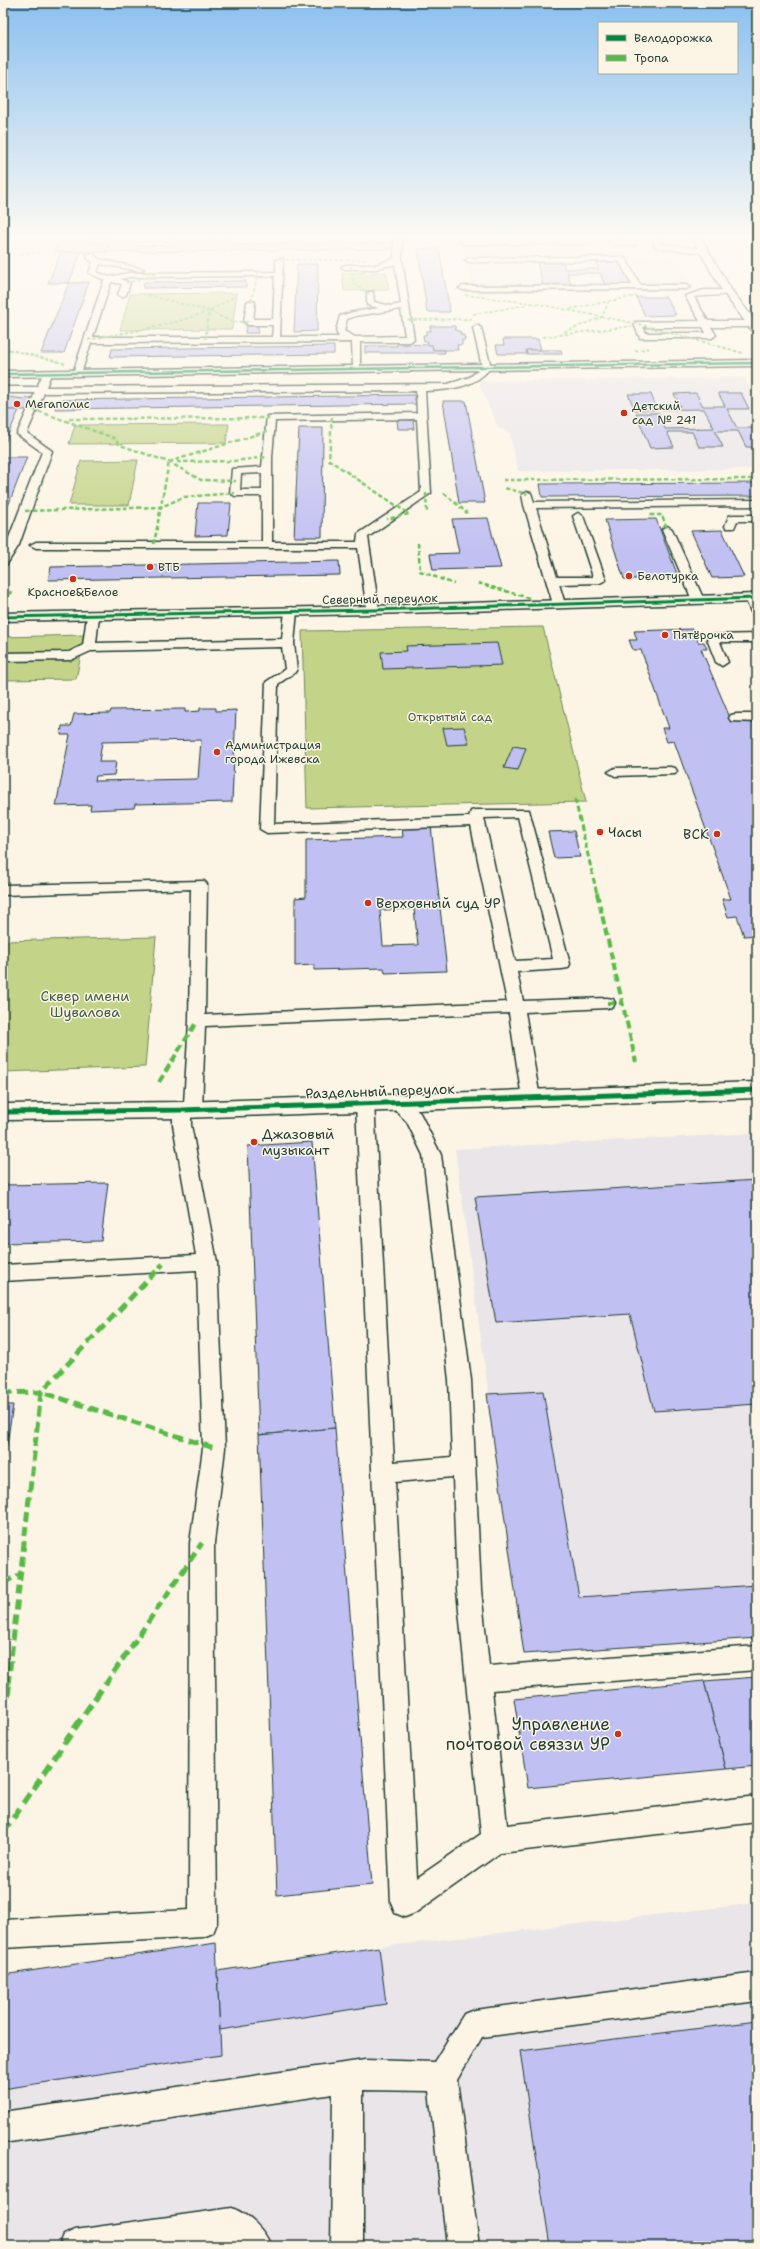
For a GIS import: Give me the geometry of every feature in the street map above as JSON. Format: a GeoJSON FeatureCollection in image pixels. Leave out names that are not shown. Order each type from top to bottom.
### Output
{"type":"FeatureCollection","features":[{"type":"Feature","properties":{"kind":"street"},"geometry":{"type":"LineString","coordinates":[[3,374],[757,363]]}},
{"type":"Feature","properties":{"kind":"street","name":"Северный переулок"},"geometry":{"type":"LineString","coordinates":[[3,617],[373,610],[754,598]]}},
{"type":"Feature","properties":{"kind":"street","name":"Раздельный переулок"},"geometry":{"type":"LineString","coordinates":[[3,1112],[188,1110],[757,1090]]}},
{"type":"Feature","properties":{"kind":"lane"},"geometry":{"type":"LineString","coordinates":[[78,373],[87,343]]}},
{"type":"Feature","properties":{"kind":"lane"},"geometry":{"type":"LineString","coordinates":[[356,343],[357,369]]}},
{"type":"Feature","properties":{"kind":"lane"},"geometry":{"type":"LineString","coordinates":[[3,390],[448,387],[470,382],[480,376],[487,367],[481,343]]}},
{"type":"Feature","properties":{"kind":"lane"},"geometry":{"type":"LineString","coordinates":[[647,343],[650,348],[657,348]]}},
{"type":"Feature","properties":{"kind":"lane"},"geometry":{"type":"LineString","coordinates":[[688,347],[719,347],[717,343]]}},
{"type":"Feature","properties":{"kind":"lane"},"geometry":{"type":"LineString","coordinates":[[3,562],[12,545],[47,451],[22,434],[47,374]]}},
{"type":"Feature","properties":{"kind":"lane"},"geometry":{"type":"LineString","coordinates":[[373,610],[362,545],[362,536],[426,493],[420,388]]}},
{"type":"Feature","properties":{"kind":"lane"},"geometry":{"type":"LineString","coordinates":[[267,544],[267,470],[270,418],[422,416]]}},
{"type":"Feature","properties":{"kind":"lane"},"geometry":{"type":"LineString","coordinates":[[267,470],[236,471],[235,493],[267,493]]}},
{"type":"Feature","properties":{"kind":"lane"},"geometry":{"type":"LineString","coordinates":[[527,494],[559,604]]}},
{"type":"Feature","properties":{"kind":"lane"},"geometry":{"type":"LineString","coordinates":[[530,505],[757,503]]}},
{"type":"Feature","properties":{"kind":"lane"},"geometry":{"type":"LineString","coordinates":[[533,517],[545,516]]}},
{"type":"Feature","properties":{"kind":"lane"},"geometry":{"type":"LineString","coordinates":[[565,516],[590,516]]}},
{"type":"Feature","properties":{"kind":"lane"},"geometry":{"type":"LineString","coordinates":[[552,581],[600,580],[578,516]]}},
{"type":"Feature","properties":{"kind":"lane"},"geometry":{"type":"LineString","coordinates":[[730,526],[733,518],[757,518]]}},
{"type":"Feature","properties":{"kind":"lane"},"geometry":{"type":"LineString","coordinates":[[666,529],[698,600]]}},
{"type":"Feature","properties":{"kind":"lane"},"geometry":{"type":"LineString","coordinates":[[36,545],[362,545]]}},
{"type":"Feature","properties":{"kind":"lane"},"geometry":{"type":"LineString","coordinates":[[754,598],[757,612]]}},
{"type":"Feature","properties":{"kind":"lane"},"geometry":{"type":"LineString","coordinates":[[291,611],[288,643],[292,671],[272,682],[267,829],[477,821]]}},
{"type":"Feature","properties":{"kind":"lane"},"geometry":{"type":"LineString","coordinates":[[89,647],[93,616]]}},
{"type":"Feature","properties":{"kind":"lane"},"geometry":{"type":"LineString","coordinates":[[722,662],[713,639],[757,638]]}},
{"type":"Feature","properties":{"kind":"lane"},"geometry":{"type":"LineString","coordinates":[[3,657],[71,656],[89,647],[288,643]]}},
{"type":"Feature","properties":{"kind":"lane"},"geometry":{"type":"LineString","coordinates":[[736,718],[757,718]]}},
{"type":"Feature","properties":{"kind":"lane"},"geometry":{"type":"LineString","coordinates":[[615,772],[670,772]]}},
{"type":"Feature","properties":{"kind":"lane"},"geometry":{"type":"LineString","coordinates":[[508,968],[562,964],[524,813],[476,814],[516,1007],[531,1098]]}},
{"type":"Feature","properties":{"kind":"lane"},"geometry":{"type":"LineString","coordinates":[[3,890],[199,884],[197,1021],[188,1110],[182,1125],[207,1262],[214,1448],[202,1543],[203,1923],[3,1934]]}},
{"type":"Feature","properties":{"kind":"lane"},"geometry":{"type":"LineString","coordinates":[[197,1021],[607,1003]]}},
{"type":"Feature","properties":{"kind":"lane"},"geometry":{"type":"LineString","coordinates":[[397,1102],[414,1118],[432,1155],[460,1380],[469,1590],[495,1840]]}},
{"type":"Feature","properties":{"kind":"lane"},"geometry":{"type":"LineString","coordinates":[[365,1103],[405,1903],[495,1840],[757,1809]]}},
{"type":"Feature","properties":{"kind":"lane"},"geometry":{"type":"LineString","coordinates":[[3,1273],[207,1262]]}},
{"type":"Feature","properties":{"kind":"lane"},"geometry":{"type":"LineString","coordinates":[[384,1473],[464,1466]]}},
{"type":"Feature","properties":{"kind":"lane"},"geometry":{"type":"LineString","coordinates":[[478,1678],[757,1658]]}},
{"type":"Feature","properties":{"kind":"lane"},"geometry":{"type":"LineString","coordinates":[[463,2246],[442,2077],[474,2024],[757,1987]]}},
{"type":"Feature","properties":{"kind":"lane"},"geometry":{"type":"LineString","coordinates":[[3,2128],[365,2075],[442,2077]]}},
{"type":"Feature","properties":{"kind":"lane"},"geometry":{"type":"LineString","coordinates":[[347,2246],[348,2078]]}},
{"type":"Feature","properties":{"kind":"lane"},"geometry":{"type":"LineString","coordinates":[[75,2246],[232,2224],[255,2246]]}},
{"type":"Feature","properties":{"kind":"shaded area","name":"Детский сад № 241"},"geometry":{"type":"Polygon","coordinates":[[[744,378],[757,398],[757,469],[518,471],[509,432],[498,428],[478,381],[744,378]]]}},
{"type":"Feature","properties":{"kind":"shaded area"},"geometry":{"type":"Polygon","coordinates":[[[757,1133],[757,1638],[524,1654],[455,1149],[757,1133]]]}},
{"type":"Feature","properties":{"kind":"shaded area"},"geometry":{"type":"Polygon","coordinates":[[[757,1903],[757,2246],[3,2246],[3,1975],[216,1943],[217,1971],[379,1947],[757,1903]]]}},
{"type":"Feature","properties":{"kind":"green space"},"geometry":{"type":"Polygon","coordinates":[[[229,424],[226,443],[69,444],[75,425],[229,424]]]}},
{"type":"Feature","properties":{"kind":"green space"},"geometry":{"type":"Polygon","coordinates":[[[138,460],[129,505],[69,505],[81,461],[138,460]]]}},
{"type":"Feature","properties":{"kind":"green space","name":"Открытый сад"},"geometry":{"type":"Polygon","coordinates":[[[543,627],[586,802],[307,808],[302,631],[543,627]]]}},
{"type":"Feature","properties":{"kind":"green space"},"geometry":{"type":"Polygon","coordinates":[[[85,635],[76,679],[3,680],[3,637],[85,635]]]}},
{"type":"Feature","properties":{"kind":"green space","name":"Сквер имени Шувалова"},"geometry":{"type":"Polygon","coordinates":[[[156,937],[145,1067],[3,1072],[3,941],[156,937]]]}},
{"type":"Feature","properties":{"kind":"building"},"geometry":{"type":"Polygon","coordinates":[[[45,343],[68,343],[64,353],[41,353],[45,343]]]}},
{"type":"Feature","properties":{"kind":"building"},"geometry":{"type":"Polygon","coordinates":[[[427,343],[462,343],[462,345],[457,345],[458,350],[433,350],[432,345],[428,345],[427,343]]]}},
{"type":"Feature","properties":{"kind":"building"},"geometry":{"type":"Polygon","coordinates":[[[504,343],[539,343],[541,350],[526,350],[527,354],[498,354],[496,345],[504,345],[504,343]]]}},
{"type":"Feature","properties":{"kind":"building"},"geometry":{"type":"Polygon","coordinates":[[[397,344],[432,345],[433,350],[445,350],[445,353],[365,353],[365,346],[397,346],[397,344]]]}},
{"type":"Feature","properties":{"kind":"building"},"geometry":{"type":"Polygon","coordinates":[[[334,346],[334,354],[110,357],[112,349],[334,346]]]}},
{"type":"Feature","properties":{"kind":"building"},"geometry":{"type":"Polygon","coordinates":[[[526,350],[561,350],[562,354],[527,354],[526,350]]]}},
{"type":"Feature","properties":{"kind":"building"},"geometry":{"type":"Polygon","coordinates":[[[696,393],[703,406],[725,406],[718,393],[741,393],[749,409],[727,409],[737,428],[757,428],[757,447],[746,447],[738,431],[715,431],[723,447],[699,447],[692,432],[667,432],[674,447],[650,448],[636,413],[659,413],[665,429],[714,428],[704,409],[635,410],[628,394],[651,394],[656,407],[680,406],[674,394],[696,393]]]}},
{"type":"Feature","properties":{"kind":"building"},"geometry":{"type":"Polygon","coordinates":[[[414,395],[416,404],[55,409],[58,400],[414,395]]]}},
{"type":"Feature","properties":{"kind":"building","name":"Мегаполис"},"geometry":{"type":"Polygon","coordinates":[[[3,396],[24,399],[34,397],[28,410],[3,410],[3,396]]]}},
{"type":"Feature","properties":{"kind":"building"},"geometry":{"type":"Polygon","coordinates":[[[443,401],[466,401],[485,503],[459,503],[443,401]]]}},
{"type":"Feature","properties":{"kind":"building"},"geometry":{"type":"Polygon","coordinates":[[[3,410],[19,410],[3,447],[3,410]]]}},
{"type":"Feature","properties":{"kind":"building"},"geometry":{"type":"Polygon","coordinates":[[[397,420],[413,420],[414,429],[398,429],[397,420]]]}},
{"type":"Feature","properties":{"kind":"building"},"geometry":{"type":"Polygon","coordinates":[[[299,428],[323,428],[322,537],[294,537],[299,428]]]}},
{"type":"Feature","properties":{"kind":"building"},"geometry":{"type":"Polygon","coordinates":[[[3,457],[27,457],[3,519],[3,457]]]}},
{"type":"Feature","properties":{"kind":"building"},"geometry":{"type":"Polygon","coordinates":[[[757,483],[757,496],[542,497],[540,484],[757,483]]]}},
{"type":"Feature","properties":{"kind":"building"},"geometry":{"type":"Polygon","coordinates":[[[198,503],[231,503],[228,535],[195,536],[198,503]]]}},
{"type":"Feature","properties":{"kind":"building"},"geometry":{"type":"Polygon","coordinates":[[[488,518],[501,568],[433,570],[430,554],[459,553],[452,519],[488,518]]]}},
{"type":"Feature","properties":{"kind":"building"},"geometry":{"type":"Polygon","coordinates":[[[656,519],[679,579],[624,579],[605,520],[656,519]]]}},
{"type":"Feature","properties":{"kind":"building"},"geometry":{"type":"Polygon","coordinates":[[[722,530],[744,577],[712,578],[691,531],[722,530]]]}},
{"type":"Feature","properties":{"kind":"building"},"geometry":{"type":"Polygon","coordinates":[[[339,561],[340,575],[48,580],[51,567],[339,561]]]}},
{"type":"Feature","properties":{"kind":"building"},"geometry":{"type":"Polygon","coordinates":[[[693,629],[698,642],[704,642],[707,649],[701,649],[731,720],[757,719],[757,935],[744,936],[737,916],[728,917],[722,899],[731,899],[674,741],[667,742],[662,728],[669,728],[641,650],[633,650],[629,640],[637,640],[634,631],[693,629]]]}},
{"type":"Feature","properties":{"kind":"building"},"geometry":{"type":"Polygon","coordinates":[[[497,643],[502,665],[383,669],[381,652],[407,651],[406,646],[497,643]]]}},
{"type":"Feature","properties":{"kind":"building","name":"Администрация города Ижевска"},"geometry":{"type":"Polygon","coordinates":[[[200,708],[216,708],[216,711],[236,710],[232,802],[135,804],[134,808],[90,810],[91,805],[56,806],[70,735],[61,735],[62,726],[71,726],[74,714],[110,713],[111,710],[185,709],[185,712],[200,711],[200,708]],[[201,740],[102,742],[99,762],[116,762],[114,775],[96,776],[95,781],[198,779],[201,740]]]}},
{"type":"Feature","properties":{"kind":"building"},"geometry":{"type":"Polygon","coordinates":[[[464,727],[469,744],[447,745],[443,728],[464,727]]]}},
{"type":"Feature","properties":{"kind":"building"},"geometry":{"type":"Polygon","coordinates":[[[513,746],[526,748],[518,770],[504,768],[513,746]]]}},
{"type":"Feature","properties":{"kind":"building","name":"Верховный суд УР"},"geometry":{"type":"Polygon","coordinates":[[[431,826],[447,971],[385,973],[384,968],[314,970],[314,965],[295,966],[295,898],[306,897],[306,840],[403,837],[402,827],[431,826]],[[414,909],[380,910],[383,946],[418,945],[414,909]]]}},
{"type":"Feature","properties":{"kind":"building"},"geometry":{"type":"Polygon","coordinates":[[[574,831],[580,857],[554,858],[548,832],[574,831]]]}},
{"type":"Feature","properties":{"kind":"building"},"geometry":{"type":"Polygon","coordinates":[[[312,1142],[335,1428],[259,1435],[248,1146],[312,1142]]]}},
{"type":"Feature","properties":{"kind":"building"},"geometry":{"type":"Polygon","coordinates":[[[757,1180],[757,1404],[654,1411],[630,1314],[496,1323],[475,1197],[757,1180]]]}},
{"type":"Feature","properties":{"kind":"building"},"geometry":{"type":"Polygon","coordinates":[[[108,1183],[101,1241],[3,1243],[3,1185],[108,1183]]]}},
{"type":"Feature","properties":{"kind":"building"},"geometry":{"type":"Polygon","coordinates":[[[543,1391],[579,1597],[757,1585],[757,1638],[524,1654],[487,1394],[543,1391]]]}},
{"type":"Feature","properties":{"kind":"building"},"geometry":{"type":"Polygon","coordinates":[[[3,1405],[13,1405],[3,1470],[3,1405]]]}},
{"type":"Feature","properties":{"kind":"building"},"geometry":{"type":"Polygon","coordinates":[[[335,1428],[372,1885],[277,1895],[259,1435],[335,1428]]]}},
{"type":"Feature","properties":{"kind":"building"},"geometry":{"type":"Polygon","coordinates":[[[757,1677],[757,1766],[726,1769],[704,1681],[757,1677]]]}},
{"type":"Feature","properties":{"kind":"building","name":"Управление почтовой связзи УР"},"geometry":{"type":"Polygon","coordinates":[[[704,1681],[726,1769],[528,1788],[514,1699],[704,1681]]]}},
{"type":"Feature","properties":{"kind":"building"},"geometry":{"type":"Polygon","coordinates":[[[216,1943],[221,2055],[3,2089],[3,1975],[216,1943]]]}},
{"type":"Feature","properties":{"kind":"building"},"geometry":{"type":"Polygon","coordinates":[[[379,1947],[386,2004],[220,2030],[217,1971],[379,1947]]]}},
{"type":"Feature","properties":{"kind":"building"},"geometry":{"type":"Polygon","coordinates":[[[757,2021],[757,2246],[550,2246],[520,2051],[757,2021]]]}},
{"type":"Feature","properties":{"kind":"marked path"},"geometry":{"type":"LineString","coordinates":[[707,343],[743,353]]}},
{"type":"Feature","properties":{"kind":"marked path"},"geometry":{"type":"LineString","coordinates":[[3,348],[67,364]]}},
{"type":"Feature","properties":{"kind":"marked path"},"geometry":{"type":"LineString","coordinates":[[635,351],[650,348]]}},
{"type":"Feature","properties":{"kind":"marked path"},"geometry":{"type":"LineString","coordinates":[[32,409],[114,438],[120,445],[169,462],[201,480],[236,481]]}},
{"type":"Feature","properties":{"kind":"marked path"},"geometry":{"type":"LineString","coordinates":[[332,417],[329,460],[409,514],[387,519]]}},
{"type":"Feature","properties":{"kind":"marked path"},"geometry":{"type":"LineString","coordinates":[[69,419],[270,418]]}},
{"type":"Feature","properties":{"kind":"marked path"},"geometry":{"type":"LineString","coordinates":[[169,462],[268,431]]}},
{"type":"Feature","properties":{"kind":"marked path"},"geometry":{"type":"LineString","coordinates":[[177,462],[234,461],[267,457]]}},
{"type":"Feature","properties":{"kind":"marked path"},"geometry":{"type":"LineString","coordinates":[[154,544],[169,462]]}},
{"type":"Feature","properties":{"kind":"marked path"},"geometry":{"type":"LineString","coordinates":[[503,480],[757,479]]}},
{"type":"Feature","properties":{"kind":"marked path"},"geometry":{"type":"LineString","coordinates":[[505,488],[527,494]]}},
{"type":"Feature","properties":{"kind":"marked path"},"geometry":{"type":"LineString","coordinates":[[25,511],[161,507],[184,497],[235,493]]}},
{"type":"Feature","properties":{"kind":"marked path"},"geometry":{"type":"LineString","coordinates":[[426,493],[427,513]]}},
{"type":"Feature","properties":{"kind":"marked path"},"geometry":{"type":"LineString","coordinates":[[444,493],[467,513]]}},
{"type":"Feature","properties":{"kind":"marked path"},"geometry":{"type":"LineString","coordinates":[[650,515],[662,515],[667,529]]}},
{"type":"Feature","properties":{"kind":"marked path"},"geometry":{"type":"LineString","coordinates":[[418,543],[420,571],[454,584]]}},
{"type":"Feature","properties":{"kind":"marked path"},"geometry":{"type":"LineString","coordinates":[[478,583],[529,598]]}},
{"type":"Feature","properties":{"kind":"marked path"},"geometry":{"type":"LineString","coordinates":[[3,589],[12,593]]}},
{"type":"Feature","properties":{"kind":"marked path"},"geometry":{"type":"LineString","coordinates":[[3,597],[12,593]]}},
{"type":"Feature","properties":{"kind":"marked path"},"geometry":{"type":"LineString","coordinates":[[575,799],[636,1062]]}},
{"type":"Feature","properties":{"kind":"marked path"},"geometry":{"type":"LineString","coordinates":[[607,1003],[623,1003]]}},
{"type":"Feature","properties":{"kind":"marked path"},"geometry":{"type":"LineString","coordinates":[[159,1082],[197,1021]]}},
{"type":"Feature","properties":{"kind":"marked path"},"geometry":{"type":"LineString","coordinates":[[3,1393],[41,1392],[163,1264]]}},
{"type":"Feature","properties":{"kind":"marked path"},"geometry":{"type":"LineString","coordinates":[[3,1733],[41,1392],[214,1448]]}},
{"type":"Feature","properties":{"kind":"marked path"},"geometry":{"type":"LineString","coordinates":[[3,1833],[202,1543]]}},
{"type":"Feature","properties":{"kind":"marked path"},"geometry":{"type":"LineString","coordinates":[[3,1583],[21,1574]]}},
{"type":"Feature","properties":{"kind":"cycle path"},"geometry":{"type":"LineString","coordinates":[[3,374],[757,363]]}},
{"type":"Feature","properties":{"kind":"cycle path"},"geometry":{"type":"LineString","coordinates":[[3,617],[373,610],[757,598]]}},
{"type":"Feature","properties":{"kind":"cycle path"},"geometry":{"type":"LineString","coordinates":[[3,1112],[182,1110],[757,1090]]}},
{"type":"Feature","properties":{"kind":"place","name":"Мегаполис"},"geometry":{"type":"Point","coordinates":[17,404]}},
{"type":"Feature","properties":{"kind":"place","name":"Детский сад № 241"},"geometry":{"type":"Point","coordinates":[624,413]}},
{"type":"Feature","properties":{"kind":"place","name":"ВТБ"},"geometry":{"type":"Point","coordinates":[150,567]}},
{"type":"Feature","properties":{"kind":"place","name":"Белотурка"},"geometry":{"type":"Point","coordinates":[629,576]}},
{"type":"Feature","properties":{"kind":"place","name":"Красное&Белое"},"geometry":{"type":"Point","coordinates":[73,579]}},
{"type":"Feature","properties":{"kind":"place","name":"Пятёрочка"},"geometry":{"type":"Point","coordinates":[665,635]}},
{"type":"Feature","properties":{"kind":"place","name":"Администрация города Ижевска"},"geometry":{"type":"Point","coordinates":[217,752]}},
{"type":"Feature","properties":{"kind":"place","name":"Часы"},"geometry":{"type":"Point","coordinates":[600,832]}},
{"type":"Feature","properties":{"kind":"place","name":"ВСК"},"geometry":{"type":"Point","coordinates":[717,834]}},
{"type":"Feature","properties":{"kind":"place","name":"Верховный суд УР"},"geometry":{"type":"Point","coordinates":[368,903]}},
{"type":"Feature","properties":{"kind":"place","name":"Джазовый музыкант"},"geometry":{"type":"Point","coordinates":[254,1142]}},
{"type":"Feature","properties":{"kind":"place","name":"Управление почтовой связзи УР"},"geometry":{"type":"Point","coordinates":[618,1734]}}]}
